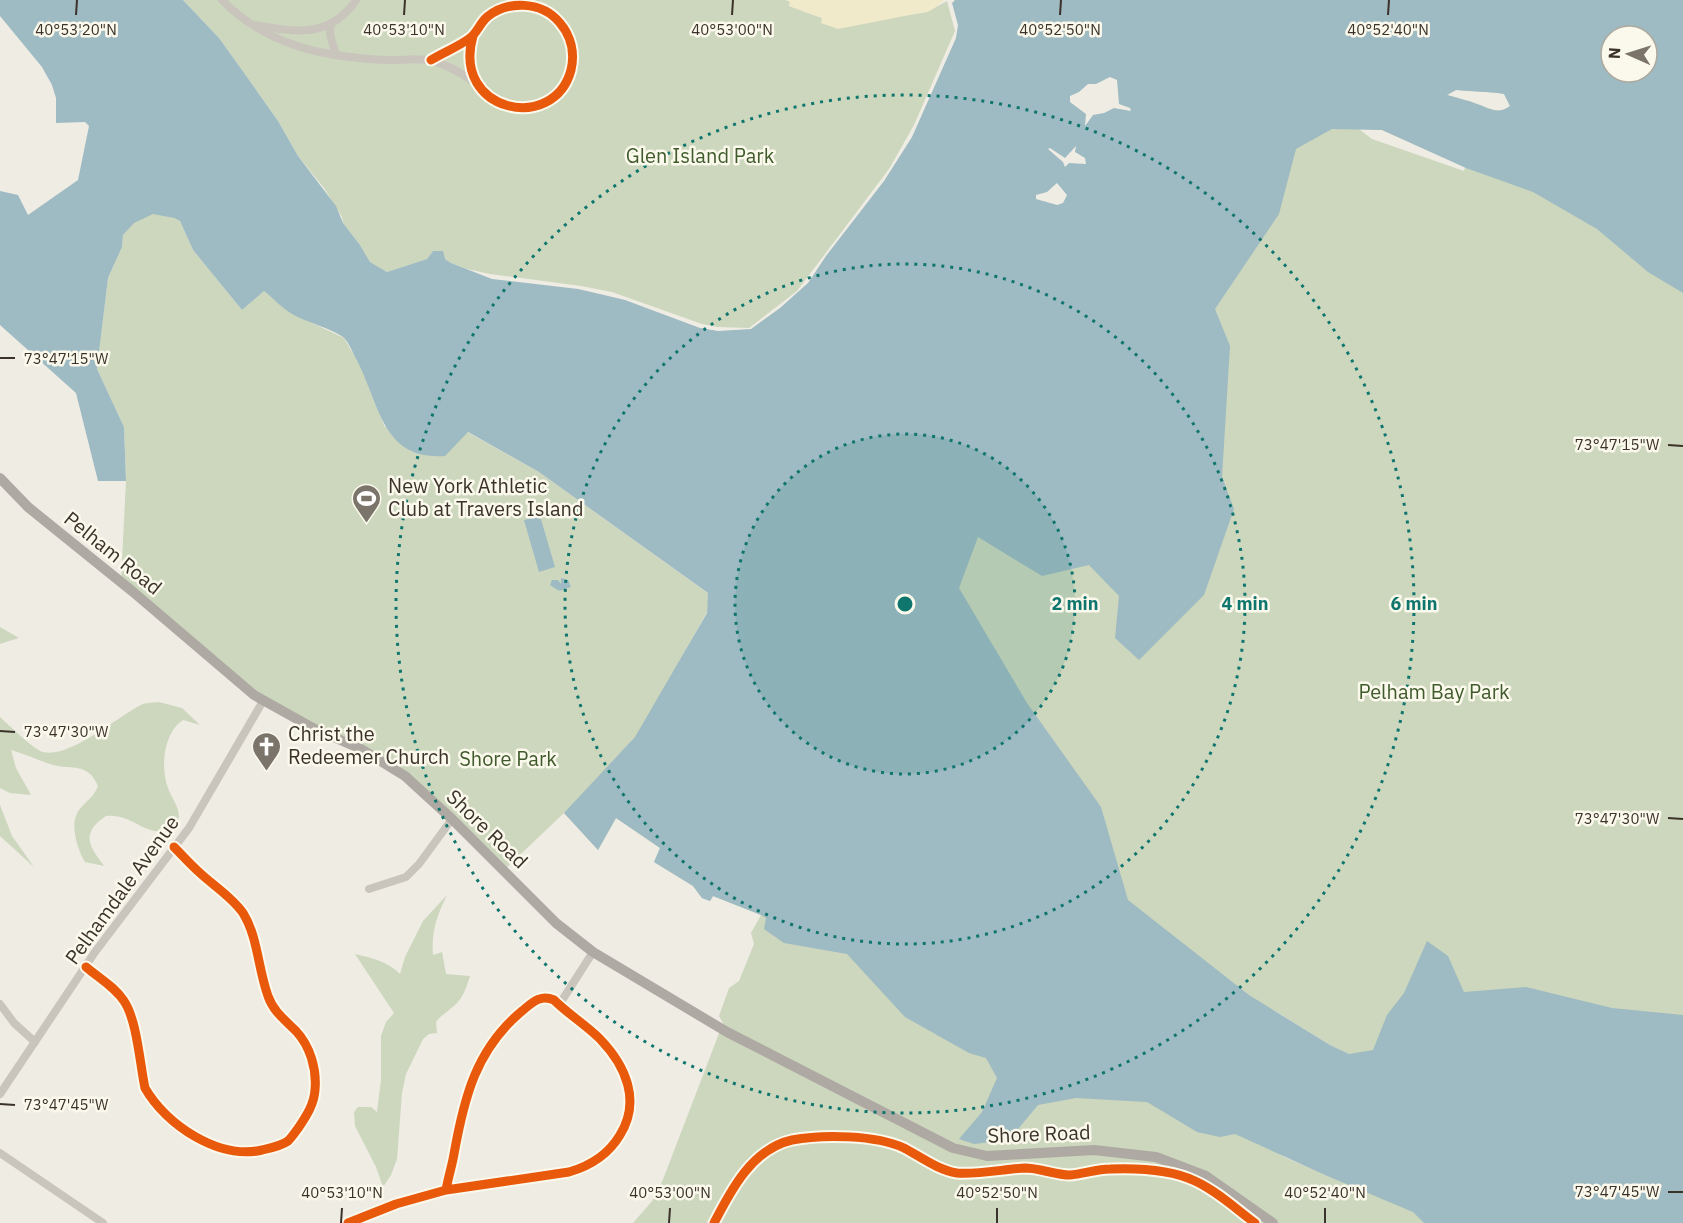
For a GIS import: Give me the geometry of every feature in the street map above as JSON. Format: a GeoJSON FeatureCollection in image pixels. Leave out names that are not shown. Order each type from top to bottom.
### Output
{"type":"FeatureCollection","features":[{"type":"Feature","properties":{"kind":"main road","name":"Pelham Road"},"geometry":{"type":"LineString","coordinates":[[0,478],[28,507],[206,653]]}},
{"type":"Feature","properties":{"kind":"main road","name":"Shore Road"},"geometry":{"type":"LineString","coordinates":[[206,653],[237,682],[263,701],[387,764],[417,785],[556,923],[593,952],[726,1032],[952,1148],[987,1156],[1094,1150],[1156,1157],[1206,1176],[1273,1223]]}},
{"type":"Feature","properties":{"kind":"street"},"geometry":{"type":"LineString","coordinates":[[222,0],[269,36],[294,46],[336,55],[386,60],[431,60],[459,72],[493,99],[505,105],[523,108],[537,105],[554,96],[564,84],[570,70],[572,52],[570,39],[559,21],[544,10],[528,4],[512,5],[492,13],[482,21],[473,36],[470,47],[470,63],[477,84]]}},
{"type":"Feature","properties":{"kind":"street"},"geometry":{"type":"LineString","coordinates":[[252,25],[281,30],[315,30],[331,23],[346,12],[356,0]]}},
{"type":"Feature","properties":{"kind":"street"},"geometry":{"type":"LineString","coordinates":[[331,23],[330,34],[336,55]]}},
{"type":"Feature","properties":{"kind":"street"},"geometry":{"type":"LineString","coordinates":[[431,60],[473,36]]}},
{"type":"Feature","properties":{"kind":"street","name":"Pelhamdale Avenue"},"geometry":{"type":"LineString","coordinates":[[0,1094],[124,912],[199,811],[263,701]]}},
{"type":"Feature","properties":{"kind":"street"},"geometry":{"type":"LineString","coordinates":[[369,889],[406,877],[419,864],[453,819]]}},
{"type":"Feature","properties":{"kind":"street"},"geometry":{"type":"LineString","coordinates":[[86,967],[116,991],[124,1001],[131,1013],[145,1088],[161,1109],[189,1133],[212,1146],[240,1153],[274,1147],[287,1141],[295,1133],[307,1114],[314,1096],[314,1068],[309,1051],[301,1036],[272,1004],[244,914],[174,847]]}},
{"type":"Feature","properties":{"kind":"street"},"geometry":{"type":"LineString","coordinates":[[559,1005],[593,952]]}},
{"type":"Feature","properties":{"kind":"street"},"geometry":{"type":"LineString","coordinates":[[348,1223],[396,1204],[446,1190],[568,1172],[585,1167],[602,1157],[617,1141],[627,1125],[630,1107],[630,1091],[626,1076],[600,1038],[549,998],[534,1001],[502,1031],[481,1061],[468,1088],[446,1190]]}},
{"type":"Feature","properties":{"kind":"street"},"geometry":{"type":"LineString","coordinates":[[0,1004],[14,1023],[35,1042]]}},
{"type":"Feature","properties":{"kind":"street"},"geometry":{"type":"LineString","coordinates":[[0,1153],[103,1223]]}},
{"type":"Feature","properties":{"kind":"green space","name":"Glen Island Park"},"geometry":{"type":"Polygon","coordinates":[[[183,0],[786,0],[790,2],[789,6],[822,18],[895,17],[927,12],[947,1],[955,31],[914,125],[889,169],[797,291],[749,328],[717,327],[702,324],[612,292],[467,269],[451,263],[433,251],[427,259],[387,272],[370,262],[343,223],[342,217],[324,188],[298,156],[278,121],[242,70],[219,38],[183,0]]]}},
{"type":"Feature","properties":{"kind":"green space","name":"Pelham Bay Park"},"geometry":{"type":"Polygon","coordinates":[[[1425,85],[1507,88],[1554,188],[1683,293],[1683,1123],[1409,1083],[1330,1045],[1277,1012],[1172,959],[1064,855],[889,452],[1097,215],[1252,141],[1425,85]],[[1456,90],[1447,95],[1494,110],[1506,109],[1510,106],[1504,94],[1456,90]],[[1359,129],[1372,139],[1464,171],[1465,167],[1382,130],[1359,129]]]}},
{"type":"Feature","properties":{"kind":"green space","name":"Shore Park"},"geometry":{"type":"Polygon","coordinates":[[[153,213],[180,221],[193,250],[242,310],[264,291],[291,313],[344,338],[365,374],[385,427],[467,432],[539,472],[709,594],[707,612],[670,678],[1113,1056],[1286,1158],[1442,1223],[633,1223],[653,1200],[662,1182],[723,1023],[719,1016],[729,988],[739,981],[754,944],[751,933],[761,915],[713,896],[710,901],[702,898],[693,886],[654,862],[660,848],[616,818],[598,850],[564,813],[505,869],[423,789],[264,701],[121,580],[126,481],[124,427],[97,369],[108,278],[122,247],[123,235],[133,223],[153,213]]]}},
{"type":"Feature","properties":{"kind":"green space"},"geometry":{"type":"Polygon","coordinates":[[[0,627],[19,638],[0,644],[0,627]]]}},
{"type":"Feature","properties":{"kind":"green space"},"geometry":{"type":"Polygon","coordinates":[[[159,702],[182,708],[200,725],[183,720],[172,733],[165,751],[166,780],[179,816],[176,827],[166,831],[157,831],[116,816],[106,816],[98,822],[90,834],[94,852],[104,866],[85,862],[75,833],[78,812],[98,786],[89,773],[79,768],[53,765],[11,750],[16,768],[31,795],[10,793],[0,788],[0,717],[39,750],[54,752],[93,736],[143,704],[159,702]]]}},
{"type":"Feature","properties":{"kind":"green space"},"geometry":{"type":"Polygon","coordinates":[[[0,805],[12,836],[34,867],[0,836],[0,805]]]}},
{"type":"Feature","properties":{"kind":"green space"},"geometry":{"type":"Polygon","coordinates":[[[447,895],[436,924],[433,955],[442,952],[446,974],[470,976],[461,998],[436,1022],[437,1033],[429,1034],[423,1039],[406,1074],[402,1093],[397,1159],[383,1187],[376,1167],[355,1126],[354,1112],[358,1107],[371,1107],[377,1112],[381,1080],[381,1036],[386,1022],[394,1013],[355,954],[385,963],[400,974],[405,957],[423,921],[447,895]]]}},
{"type":"Feature","properties":{"kind":"sand"},"geometry":{"type":"Polygon","coordinates":[[[786,0],[944,0],[930,11],[838,29],[821,23],[822,18],[789,6],[790,2],[786,0]]]}},
{"type":"Feature","properties":{"kind":"water"},"geometry":{"type":"Polygon","coordinates":[[[0,0],[183,0],[219,38],[242,70],[278,121],[298,156],[336,206],[343,223],[370,262],[387,272],[427,259],[433,251],[443,251],[445,259],[451,263],[492,279],[578,289],[625,300],[700,328],[718,331],[751,329],[780,308],[808,283],[884,181],[912,137],[956,38],[958,25],[952,3],[955,0],[1683,0],[1683,293],[1648,272],[1597,229],[1533,192],[1466,168],[1382,130],[1332,129],[1296,149],[1279,214],[1215,309],[1230,346],[1222,477],[1234,509],[1204,595],[1139,660],[1115,638],[1119,596],[1089,565],[1042,576],[978,537],[959,588],[1027,703],[1101,807],[1128,900],[1249,995],[1330,1045],[1349,1054],[1373,1050],[1387,1015],[1404,993],[1427,941],[1448,956],[1464,992],[1526,987],[1612,1008],[1683,1015],[1683,1223],[1424,1223],[1413,1212],[1235,1134],[1220,1137],[1197,1132],[1147,1102],[1076,1098],[1038,1105],[1009,1140],[974,1144],[959,1139],[982,1112],[997,1078],[986,1058],[969,1053],[905,1017],[847,954],[784,943],[764,929],[766,918],[761,915],[713,896],[710,901],[702,898],[693,886],[654,862],[660,848],[616,818],[598,850],[564,813],[635,737],[707,613],[708,593],[539,472],[468,432],[445,456],[423,455],[407,449],[394,438],[385,424],[350,346],[343,337],[292,314],[264,291],[242,310],[193,250],[180,221],[153,214],[134,223],[123,235],[122,247],[108,278],[97,369],[124,427],[126,481],[98,481],[76,393],[0,325],[0,191],[18,195],[28,215],[78,180],[89,126],[85,122],[56,123],[56,98],[42,67],[0,16],[0,0]],[[1110,77],[1096,84],[1088,84],[1070,96],[1070,102],[1086,114],[1085,126],[1093,115],[1114,108],[1131,111],[1130,108],[1119,104],[1117,80],[1110,77]],[[1456,90],[1447,95],[1494,110],[1506,109],[1510,106],[1504,94],[1456,90]],[[1076,146],[1065,158],[1050,148],[1048,149],[1063,162],[1065,167],[1069,163],[1086,164],[1085,158],[1075,152],[1076,146]],[[1057,183],[1047,192],[1036,195],[1036,199],[1057,205],[1063,203],[1067,195],[1057,183]]]}},
{"type":"Feature","properties":{"kind":"water"},"geometry":{"type":"Polygon","coordinates":[[[540,516],[555,567],[539,572],[524,520],[540,516]]]}},
{"type":"Feature","properties":{"kind":"water"},"geometry":{"type":"Polygon","coordinates":[[[561,578],[568,580],[571,587],[560,590],[550,585],[552,580],[558,580],[561,584],[561,578]]]}},
{"type":"Feature","properties":{"kind":"cycle path"},"geometry":{"type":"LineString","coordinates":[[431,60],[470,38],[485,19],[495,11],[525,5],[544,10],[564,28],[572,51],[571,70],[561,90],[545,102],[527,107],[507,106],[490,97],[477,82],[470,62],[473,36]]}},
{"type":"Feature","properties":{"kind":"cycle path"},"geometry":{"type":"LineString","coordinates":[[86,967],[124,1001],[135,1031],[145,1088],[154,1102],[180,1127],[212,1145],[245,1152],[276,1147],[291,1138],[312,1105],[315,1082],[312,1058],[301,1037],[270,1001],[252,932],[243,913],[174,847]]}},
{"type":"Feature","properties":{"kind":"cycle path"},"geometry":{"type":"LineString","coordinates":[[348,1223],[396,1204],[446,1190],[569,1172],[591,1163],[610,1148],[626,1122],[630,1097],[628,1084],[609,1049],[554,1000],[544,998],[533,1002],[506,1026],[483,1058],[474,1076],[462,1113],[446,1190]]}},
{"type":"Feature","properties":{"kind":"cycle path"},"geometry":{"type":"LineString","coordinates":[[714,1223],[744,1172],[765,1152],[792,1140],[834,1136],[879,1140],[904,1148],[936,1166],[957,1173],[1025,1168],[1070,1175],[1110,1169],[1164,1172],[1185,1177],[1203,1185],[1255,1223]]}},
{"type":"Feature","properties":{"kind":"place","name":"New York Athletic Club at Travers Island"},"geometry":{"type":"Point","coordinates":[367,524]}},
{"type":"Feature","properties":{"kind":"place","name":"Christ the Redeemer Church"},"geometry":{"type":"Point","coordinates":[267,772]}}]}
